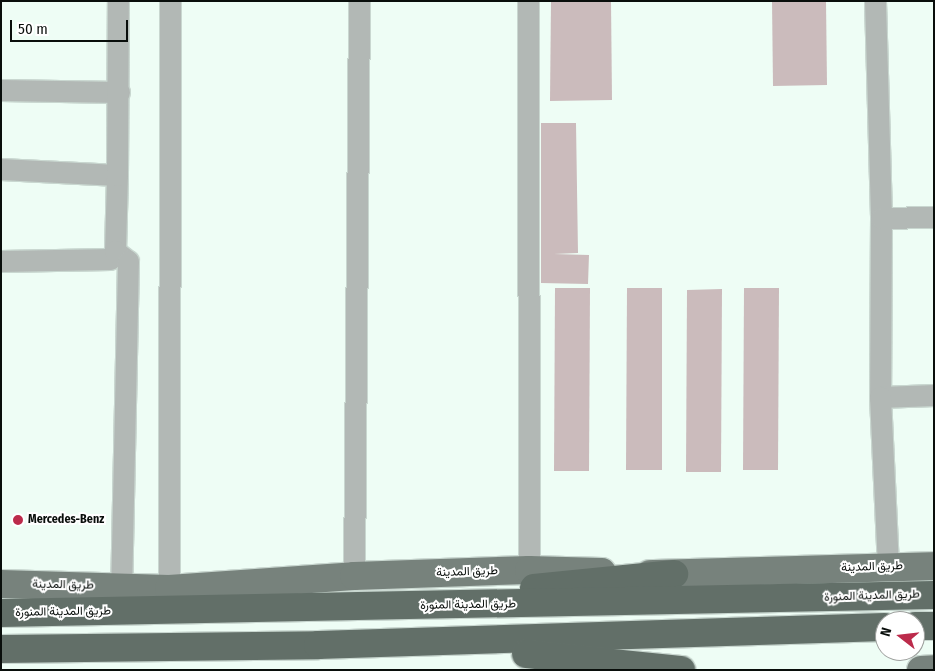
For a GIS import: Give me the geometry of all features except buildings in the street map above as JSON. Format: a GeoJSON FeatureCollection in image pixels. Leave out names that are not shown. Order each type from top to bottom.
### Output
{"type":"FeatureCollection","features":[{"type":"Feature","properties":{"kind":"highway"},"geometry":{"type":"LineString","coordinates":[[323,608],[674,574]]}},
{"type":"Feature","properties":{"kind":"highway","name":"طريق المدينة المنورة"},"geometry":{"type":"LineString","coordinates":[[1,613],[934,595]]}},
{"type":"Feature","properties":{"kind":"highway"},"geometry":{"type":"LineString","coordinates":[[3,649],[318,645],[875,627]]}},
{"type":"Feature","properties":{"kind":"highway"},"geometry":{"type":"LineString","coordinates":[[318,645],[542,654],[681,670]]}},
{"type":"Feature","properties":{"kind":"main road","name":"طريق المدينة"},"geometry":{"type":"LineString","coordinates":[[1,584],[169,589],[354,576],[530,570],[674,574],[934,566]]}},
{"type":"Feature","properties":{"kind":"main road"},"geometry":{"type":"LineString","coordinates":[[921,670],[934,669]]}},
{"type":"Feature","properties":{"kind":"street"},"geometry":{"type":"LineString","coordinates":[[1,261],[107,260],[115,251],[120,92],[118,1]]}},
{"type":"Feature","properties":{"kind":"street"},"geometry":{"type":"LineString","coordinates":[[169,589],[170,1]]}},
{"type":"Feature","properties":{"kind":"street"},"geometry":{"type":"LineString","coordinates":[[354,576],[359,1]]}},
{"type":"Feature","properties":{"kind":"street"},"geometry":{"type":"LineString","coordinates":[[528,1],[530,570]]}},
{"type":"Feature","properties":{"kind":"street"},"geometry":{"type":"LineString","coordinates":[[875,1],[881,218],[880,397],[888,567]]}},
{"type":"Feature","properties":{"kind":"street"},"geometry":{"type":"LineString","coordinates":[[1,90],[120,92]]}},
{"type":"Feature","properties":{"kind":"street"},"geometry":{"type":"LineString","coordinates":[[1,169],[117,175]]}},
{"type":"Feature","properties":{"kind":"street"},"geometry":{"type":"LineString","coordinates":[[881,218],[934,216]]}},
{"type":"Feature","properties":{"kind":"street"},"geometry":{"type":"LineString","coordinates":[[115,251],[128,261],[120,587]]}},
{"type":"Feature","properties":{"kind":"street"},"geometry":{"type":"LineString","coordinates":[[880,397],[934,395]]}},
{"type":"Feature","properties":{"kind":"place","name":"Mercedes-Benz"},"geometry":{"type":"Point","coordinates":[18,520]}}]}
